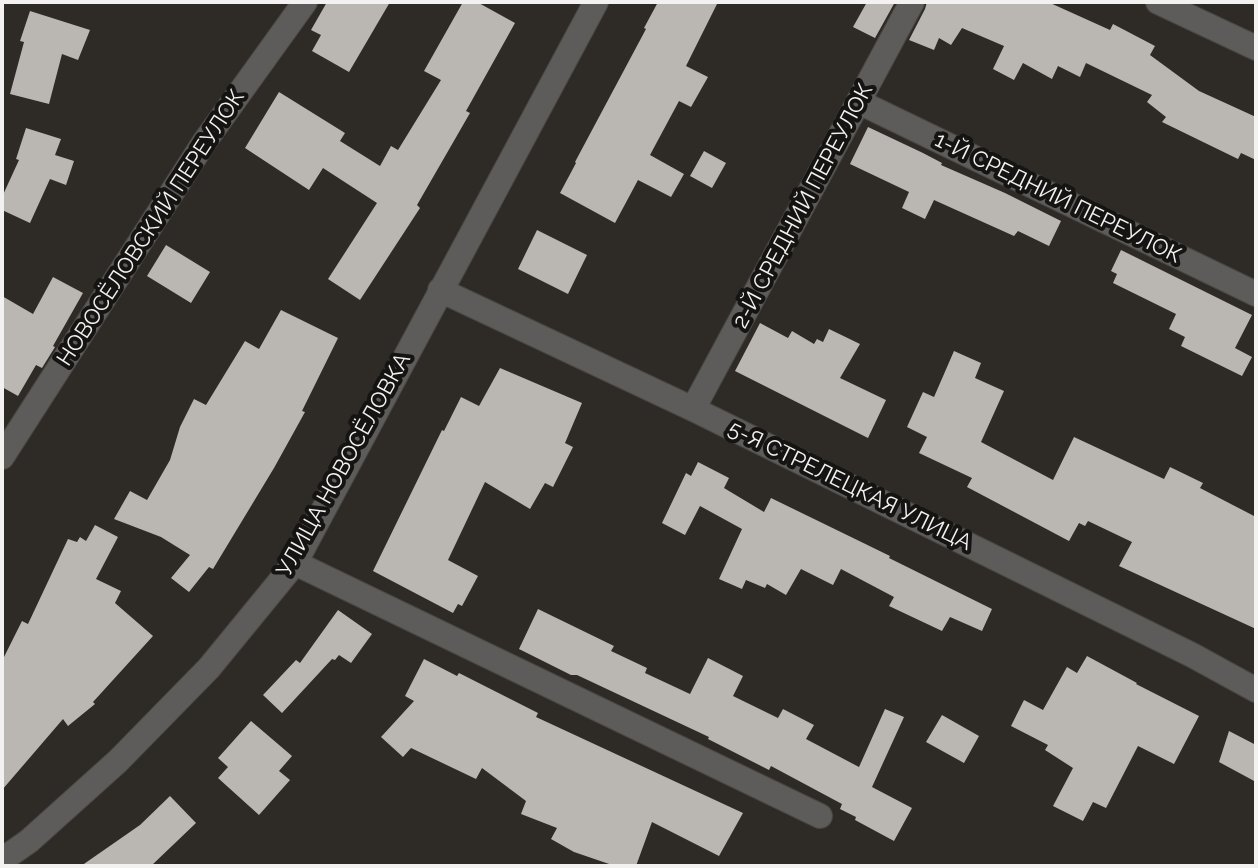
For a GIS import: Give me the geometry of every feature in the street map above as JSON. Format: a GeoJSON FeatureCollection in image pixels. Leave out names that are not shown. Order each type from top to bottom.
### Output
{"type":"FeatureCollection","features":[{"type":"Feature","properties":{"kind":"street","name":"НОВОСЁЛОВСКИЙ ПЕРЕУЛОК"},"geometry":{"type":"LineString","coordinates":[[2,457],[205,141],[305,2]]}},
{"type":"Feature","properties":{"kind":"street","name":"УЛИЦА НОВОСЁЛОВКА"},"geometry":{"type":"LineString","coordinates":[[2,860],[29,841],[118,761],[209,668],[295,563],[596,2]]}},
{"type":"Feature","properties":{"kind":"street","name":"2-Й СРЕДНИЙ ПЕРЕУЛОК"},"geometry":{"type":"LineString","coordinates":[[693,409],[912,2]]}},
{"type":"Feature","properties":{"kind":"street"},"geometry":{"type":"LineString","coordinates":[[1158,2],[1256,48]]}},
{"type":"Feature","properties":{"kind":"street","name":"1-Й СРЕДНИЙ ПЕРЕУЛОК"},"geometry":{"type":"LineString","coordinates":[[859,102],[1256,294]]}},
{"type":"Feature","properties":{"kind":"street","name":"5-Я СТРЕЛЕЦКАЯ УЛИЦА"},"geometry":{"type":"LineString","coordinates":[[440,290],[693,409],[1192,655],[1256,690]]}},
{"type":"Feature","properties":{"kind":"street"},"geometry":{"type":"LineString","coordinates":[[295,563],[820,816]]}},
{"type":"Feature","properties":{"kind":"building"},"geometry":{"type":"Polygon","coordinates":[[[327,2],[390,2],[349,72],[312,51],[321,35],[311,30],[327,2]]]}},
{"type":"Feature","properties":{"kind":"building"},"geometry":{"type":"Polygon","coordinates":[[[463,2],[477,2],[515,23],[466,111],[470,113],[417,205],[420,208],[360,300],[328,279],[377,203],[323,168],[309,190],[245,148],[279,92],[345,133],[340,141],[380,166],[391,146],[398,150],[441,80],[424,71],[463,2]]]}},
{"type":"Feature","properties":{"kind":"building"},"geometry":{"type":"Polygon","coordinates":[[[658,2],[718,2],[686,66],[708,77],[691,107],[679,101],[650,155],[684,174],[671,197],[638,180],[615,223],[560,193],[658,2]]]}},
{"type":"Feature","properties":{"kind":"building"},"geometry":{"type":"Polygon","coordinates":[[[867,2],[895,2],[875,38],[853,27],[867,2]]]}},
{"type":"Feature","properties":{"kind":"building"},"geometry":{"type":"Polygon","coordinates":[[[927,2],[1048,2],[1110,30],[1113,24],[1155,46],[1150,55],[1199,91],[1256,117],[1256,160],[1241,153],[1238,159],[1162,122],[1166,117],[1147,102],[1152,95],[1086,63],[1080,77],[1058,66],[1052,79],[1023,63],[1014,80],[993,69],[1004,46],[962,28],[951,45],[939,38],[934,50],[909,40],[927,2]]]}},
{"type":"Feature","properties":{"kind":"building"},"geometry":{"type":"Polygon","coordinates":[[[30,11],[90,30],[78,60],[62,54],[49,104],[10,94],[24,42],[20,41],[30,11]]]}},
{"type":"Feature","properties":{"kind":"building"},"geometry":{"type":"Polygon","coordinates":[[[868,127],[1061,221],[1049,246],[1018,231],[1014,236],[934,200],[925,219],[902,208],[909,192],[850,164],[868,127]]]}},
{"type":"Feature","properties":{"kind":"building"},"geometry":{"type":"Polygon","coordinates":[[[26,128],[61,139],[55,155],[74,161],[66,185],[50,179],[30,223],[2,210],[2,197],[19,160],[16,159],[26,128]]]}},
{"type":"Feature","properties":{"kind":"building"},"geometry":{"type":"Polygon","coordinates":[[[704,151],[726,163],[712,188],[690,176],[704,151]]]}},
{"type":"Feature","properties":{"kind":"building"},"geometry":{"type":"Polygon","coordinates":[[[537,230],[587,255],[568,294],[518,269],[537,230]]]}},
{"type":"Feature","properties":{"kind":"building"},"geometry":{"type":"Polygon","coordinates":[[[166,245],[210,272],[191,303],[147,276],[166,245]]]}},
{"type":"Feature","properties":{"kind":"building"},"geometry":{"type":"Polygon","coordinates":[[[1121,250],[1252,315],[1235,348],[1252,357],[1242,376],[1181,346],[1185,337],[1169,329],[1176,314],[1113,283],[1117,274],[1111,271],[1121,250]]]}},
{"type":"Feature","properties":{"kind":"building"},"geometry":{"type":"Polygon","coordinates":[[[53,277],[83,293],[42,368],[36,365],[18,396],[2,387],[2,296],[33,314],[53,277]]]}},
{"type":"Feature","properties":{"kind":"building"},"geometry":{"type":"Polygon","coordinates":[[[281,310],[338,338],[302,411],[305,412],[274,468],[213,569],[209,567],[189,592],[171,578],[190,555],[161,537],[114,519],[130,491],[147,500],[170,460],[180,427],[194,399],[206,405],[245,341],[259,349],[281,310]]]}},
{"type":"Feature","properties":{"kind":"building"},"geometry":{"type":"Polygon","coordinates":[[[760,323],[788,338],[792,331],[814,344],[817,339],[823,342],[829,329],[860,344],[840,378],[886,400],[868,438],[735,371],[760,323]]]}},
{"type":"Feature","properties":{"kind":"building"},"geometry":{"type":"Polygon","coordinates":[[[954,351],[981,363],[975,378],[1004,391],[981,442],[1053,480],[1074,437],[1164,479],[1170,467],[1203,483],[1200,488],[1256,517],[1256,629],[1119,566],[1132,542],[1088,521],[1085,526],[1079,523],[1069,541],[967,487],[972,478],[919,453],[927,437],[907,427],[923,392],[934,397],[954,351]]]}},
{"type":"Feature","properties":{"kind":"building"},"geometry":{"type":"Polygon","coordinates":[[[500,368],[582,403],[565,443],[573,447],[553,487],[545,483],[530,509],[485,482],[448,560],[478,576],[462,606],[458,604],[453,613],[373,571],[461,397],[479,406],[500,368]]]}},
{"type":"Feature","properties":{"kind":"building"},"geometry":{"type":"Polygon","coordinates":[[[698,462],[729,478],[724,488],[764,512],[771,498],[992,609],[982,631],[950,617],[942,631],[889,606],[894,597],[841,569],[833,585],[801,569],[786,595],[767,584],[765,588],[746,580],[742,589],[719,579],[742,529],[700,506],[685,535],[662,523],[686,473],[691,476],[698,462]]]}},
{"type":"Feature","properties":{"kind":"building"},"geometry":{"type":"Polygon","coordinates":[[[95,525],[118,537],[96,579],[121,591],[115,603],[153,636],[93,702],[95,704],[68,726],[63,719],[2,790],[2,661],[22,621],[28,624],[68,539],[77,542],[80,537],[86,541],[95,525]]]}},
{"type":"Feature","properties":{"kind":"building"},"geometry":{"type":"Polygon","coordinates":[[[538,609],[614,646],[611,651],[647,668],[645,673],[690,694],[708,658],[743,676],[733,696],[778,718],[783,709],[814,725],[806,739],[859,767],[885,709],[904,717],[872,787],[912,808],[894,841],[855,820],[856,817],[840,809],[842,804],[771,766],[769,770],[709,737],[519,649],[538,609]]]}},
{"type":"Feature","properties":{"kind":"building"},"geometry":{"type":"Polygon","coordinates":[[[338,610],[372,634],[351,663],[339,655],[332,659],[282,713],[263,695],[296,660],[300,663],[338,610]]]}},
{"type":"Feature","properties":{"kind":"building"},"geometry":{"type":"Polygon","coordinates":[[[1087,656],[1199,716],[1174,764],[1138,746],[1106,808],[1093,802],[1083,821],[1053,806],[1073,768],[1045,750],[1048,745],[1011,726],[1024,700],[1043,710],[1067,667],[1077,673],[1087,656]]]}},
{"type":"Feature","properties":{"kind":"building"},"geometry":{"type":"Polygon","coordinates":[[[424,659],[538,713],[536,717],[743,813],[719,856],[652,822],[636,866],[615,866],[574,852],[551,839],[557,828],[521,814],[526,801],[482,768],[476,779],[411,748],[403,757],[381,737],[414,701],[405,696],[424,659]]]}},
{"type":"Feature","properties":{"kind":"building"},"geometry":{"type":"Polygon","coordinates":[[[942,715],[979,736],[964,763],[926,742],[942,715]]]}},
{"type":"Feature","properties":{"kind":"building"},"geometry":{"type":"Polygon","coordinates":[[[251,721],[292,756],[279,771],[290,780],[259,815],[218,778],[228,767],[218,758],[251,721]]]}},
{"type":"Feature","properties":{"kind":"building"},"geometry":{"type":"Polygon","coordinates":[[[1229,731],[1256,745],[1256,782],[1219,762],[1229,731]]]}},
{"type":"Feature","properties":{"kind":"building"},"geometry":{"type":"Polygon","coordinates":[[[170,796],[196,823],[151,866],[81,866],[140,825],[170,796]]]}}]}
